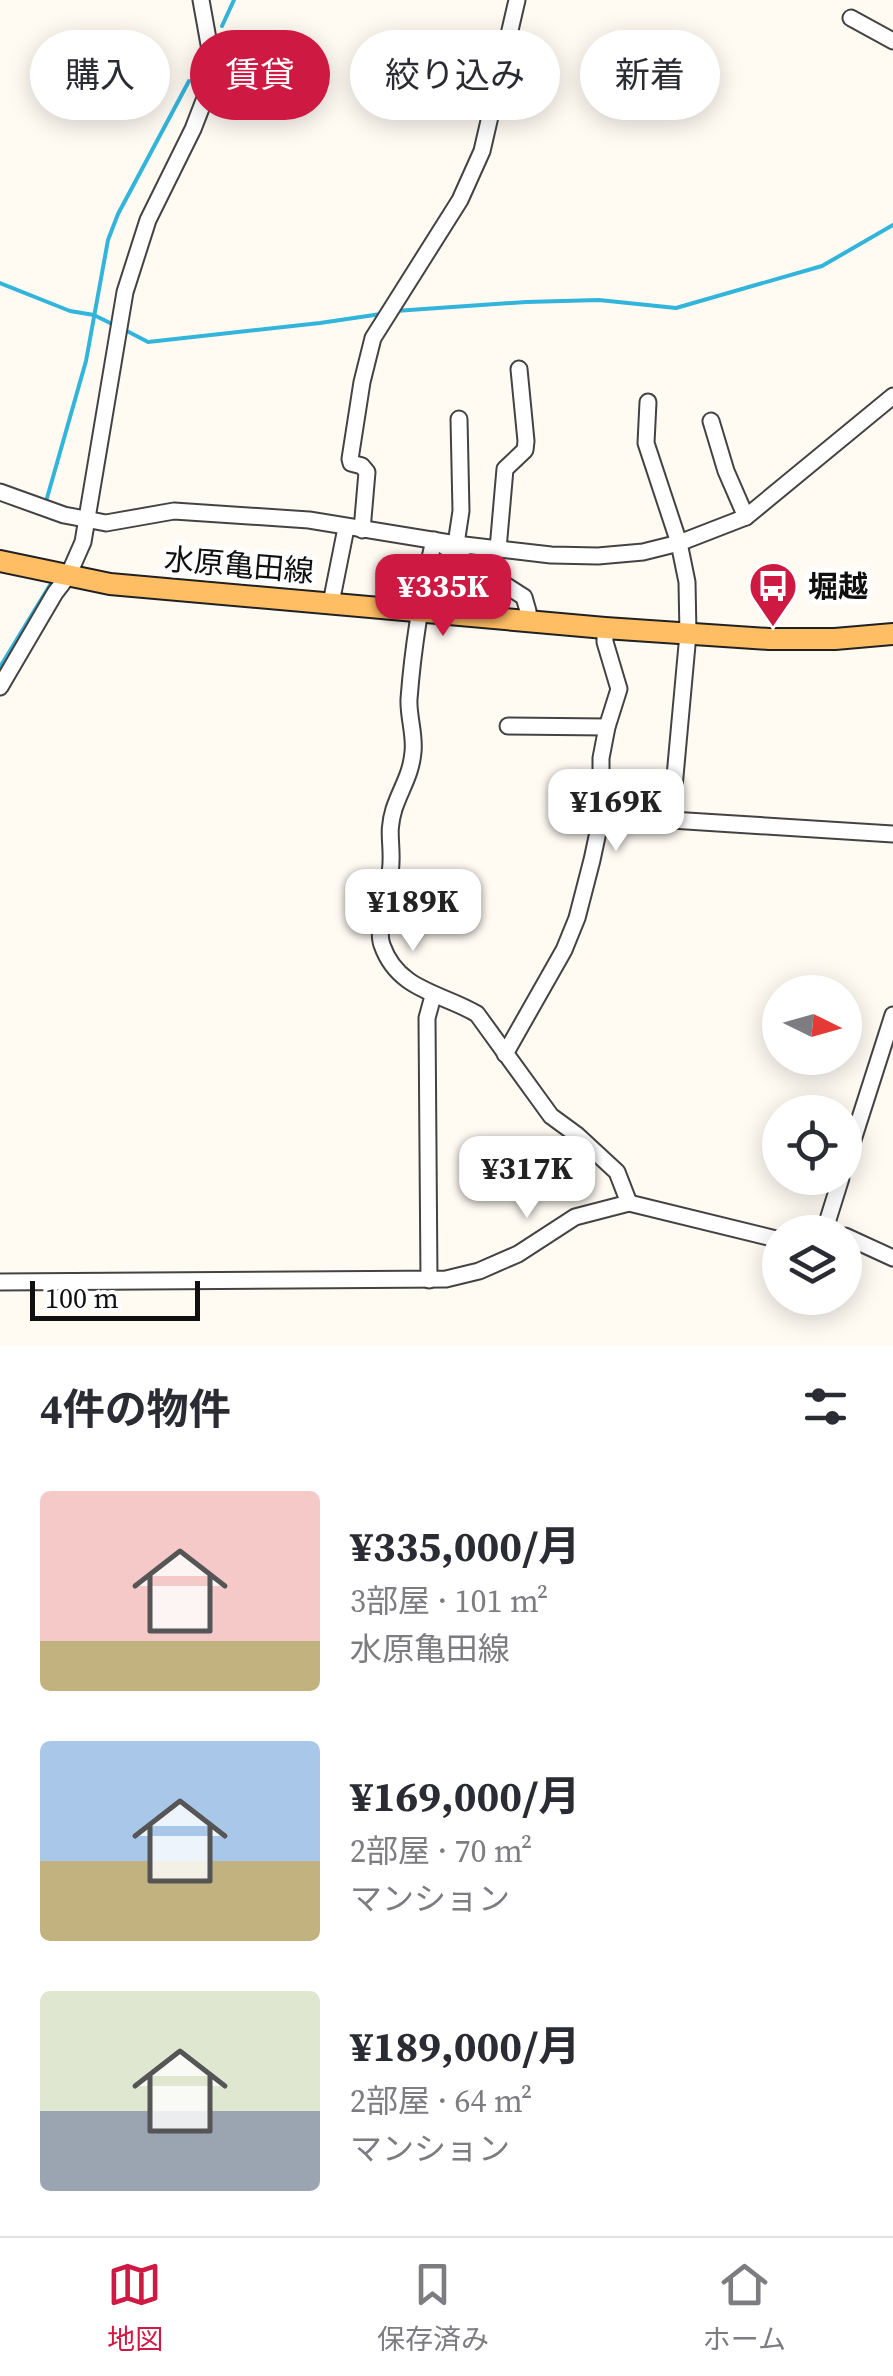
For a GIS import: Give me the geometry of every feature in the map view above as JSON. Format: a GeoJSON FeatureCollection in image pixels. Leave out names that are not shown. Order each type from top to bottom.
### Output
{"type":"FeatureCollection","features":[{"type":"Feature","properties":{"kind":"main road","name":"水原亀田線"},"geometry":{"type":"LineString","coordinates":[[0,561],[110,584],[605,628],[769,639],[893,634]]}},
{"type":"Feature","properties":{"kind":"street"},"geometry":{"type":"LineString","coordinates":[[0,686],[68,576],[83,542],[129,279],[148,220],[205,98],[210,50],[202,0]]}},
{"type":"Feature","properties":{"kind":"street"},"geometry":{"type":"LineString","coordinates":[[331,603],[354,529],[366,472],[362,466],[350,463],[350,458],[373,338],[460,200],[482,151],[517,0]]}},
{"type":"Feature","properties":{"kind":"street"},"geometry":{"type":"LineString","coordinates":[[851,18],[893,41]]}},
{"type":"Feature","properties":{"kind":"street"},"geometry":{"type":"LineString","coordinates":[[498,549],[505,469],[524,450],[526,441],[520,369]]}},
{"type":"Feature","properties":{"kind":"street"},"geometry":{"type":"LineString","coordinates":[[0,492],[64,515],[106,523],[174,511],[309,520],[551,555],[642,552],[679,543],[746,517],[893,396]]}},
{"type":"Feature","properties":{"kind":"street"},"geometry":{"type":"LineString","coordinates":[[648,402],[646,443],[679,543],[686,582],[688,634],[671,820]]}},
{"type":"Feature","properties":{"kind":"street"},"geometry":{"type":"LineString","coordinates":[[456,544],[462,512],[459,419]]}},
{"type":"Feature","properties":{"kind":"street"},"geometry":{"type":"LineString","coordinates":[[711,420],[726,471],[746,517]]}},
{"type":"Feature","properties":{"kind":"street"},"geometry":{"type":"LineString","coordinates":[[434,540],[408,704],[414,747],[410,774],[394,808],[388,834],[392,860],[380,942],[395,969],[409,982],[477,1014],[551,1116],[618,1172],[629,1202]]}},
{"type":"Feature","properties":{"kind":"street"},"geometry":{"type":"LineString","coordinates":[[434,540],[524,598],[526,620]]}},
{"type":"Feature","properties":{"kind":"street"},"geometry":{"type":"LineString","coordinates":[[505,1054],[564,950],[577,918],[600,818],[601,758],[619,689],[605,642],[605,628]]}},
{"type":"Feature","properties":{"kind":"street"},"geometry":{"type":"LineString","coordinates":[[508,726],[607,727]]}},
{"type":"Feature","properties":{"kind":"street"},"geometry":{"type":"LineString","coordinates":[[600,818],[893,834]]}},
{"type":"Feature","properties":{"kind":"street"},"geometry":{"type":"LineString","coordinates":[[429,1280],[427,1018],[433,996]]}},
{"type":"Feature","properties":{"kind":"street"},"geometry":{"type":"LineString","coordinates":[[862,1112],[893,1015]]}},
{"type":"Feature","properties":{"kind":"street"},"geometry":{"type":"LineString","coordinates":[[0,1282],[446,1279],[479,1271],[518,1254],[575,1217],[629,1202],[762,1235]]}},
{"type":"Feature","properties":{"kind":"street"},"geometry":{"type":"LineString","coordinates":[[862,1245],[893,1258]]}},
{"type":"Feature","properties":{"kind":"waterway"},"geometry":{"type":"LineString","coordinates":[[222,26],[234,0]]}},
{"type":"Feature","properties":{"kind":"waterway"},"geometry":{"type":"LineString","coordinates":[[47,498],[86,361],[108,240],[189,81]]}},
{"type":"Feature","properties":{"kind":"waterway"},"geometry":{"type":"LineString","coordinates":[[395,311],[599,300],[676,308],[822,266],[893,225]]}},
{"type":"Feature","properties":{"kind":"waterway"},"geometry":{"type":"LineString","coordinates":[[0,283],[116,326]]}},
{"type":"Feature","properties":{"kind":"waterway"},"geometry":{"type":"LineString","coordinates":[[125,330],[148,342],[381,314]]}},
{"type":"Feature","properties":{"kind":"waterway"},"geometry":{"type":"LineString","coordinates":[[0,667],[50,585]]}},
{"type":"Feature","properties":{"kind":"place","name":"堀越"},"geometry":{"type":"Point","coordinates":[773,628]}}]}
